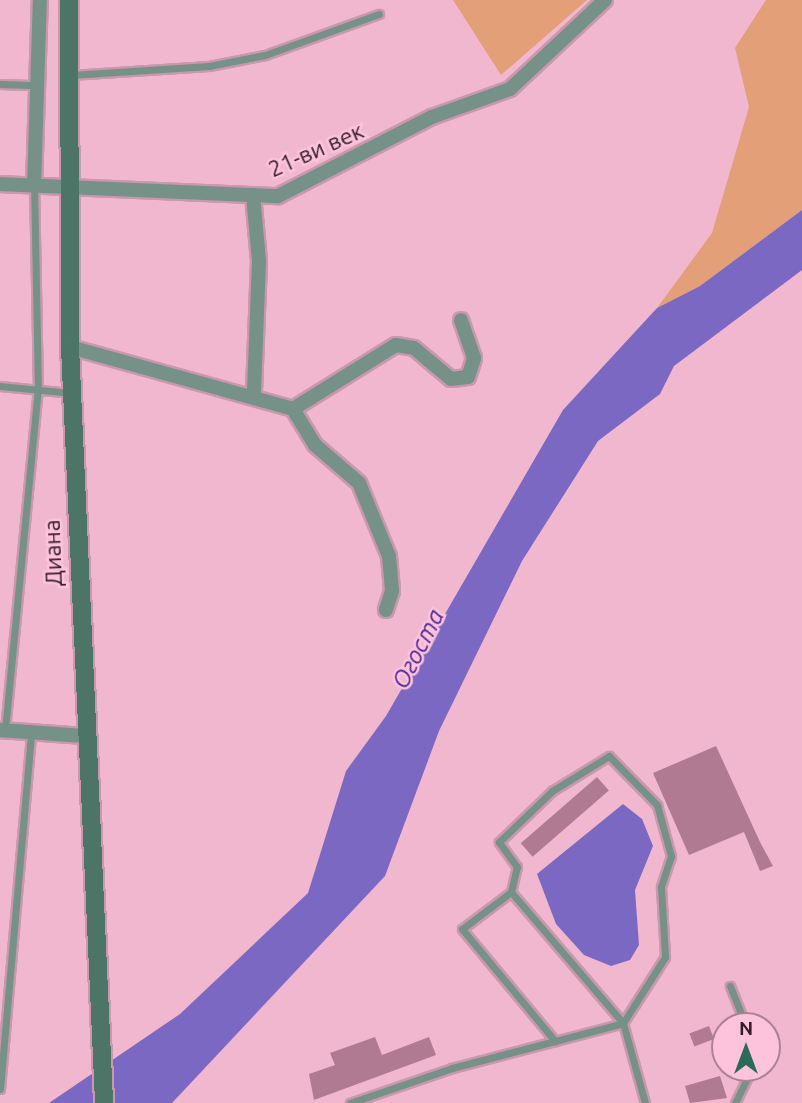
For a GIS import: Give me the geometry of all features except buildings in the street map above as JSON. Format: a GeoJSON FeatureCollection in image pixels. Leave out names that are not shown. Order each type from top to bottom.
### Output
{"type":"FeatureCollection","features":[{"type":"Feature","properties":{"kind":"main road","name":"Диана"},"geometry":{"type":"LineString","coordinates":[[69,0],[67,187],[70,347],[85,736],[104,1103]]}},
{"type":"Feature","properties":{"kind":"street"},"geometry":{"type":"LineString","coordinates":[[34,186],[40,0]]}},
{"type":"Feature","properties":{"kind":"street","name":"21-ви век"},"geometry":{"type":"LineString","coordinates":[[0,184],[278,196],[432,117],[510,89],[605,0]]}},
{"type":"Feature","properties":{"kind":"street"},"geometry":{"type":"LineString","coordinates":[[253,195],[259,261],[254,393]]}},
{"type":"Feature","properties":{"kind":"street"},"geometry":{"type":"LineString","coordinates":[[293,409],[396,345],[414,348],[450,379],[468,377],[474,358],[461,320]]}},
{"type":"Feature","properties":{"kind":"street"},"geometry":{"type":"LineString","coordinates":[[70,347],[254,393],[293,409],[315,445],[359,483],[389,556],[392,591],[386,610]]}},
{"type":"Feature","properties":{"kind":"street"},"geometry":{"type":"LineString","coordinates":[[2,730],[85,736]]}},
{"type":"Feature","properties":{"kind":"lane"},"geometry":{"type":"LineString","coordinates":[[67,75],[209,66],[265,55],[379,14]]}},
{"type":"Feature","properties":{"kind":"lane"},"geometry":{"type":"LineString","coordinates":[[0,84],[38,85]]}},
{"type":"Feature","properties":{"kind":"lane"},"geometry":{"type":"LineString","coordinates":[[2,730],[38,390],[34,186]]}},
{"type":"Feature","properties":{"kind":"lane"},"geometry":{"type":"LineString","coordinates":[[0,386],[72,393]]}},
{"type":"Feature","properties":{"kind":"lane"},"geometry":{"type":"LineString","coordinates":[[0,1089],[31,732]]}},
{"type":"Feature","properties":{"kind":"lane"},"geometry":{"type":"LineString","coordinates":[[350,1103],[623,1023],[665,957],[661,887],[671,856],[657,805],[620,761],[596,760],[500,838],[517,867],[511,892],[462,929],[555,1041]]}},
{"type":"Feature","properties":{"kind":"lane"},"geometry":{"type":"LineString","coordinates":[[511,892],[623,1023],[645,1103]]}},
{"type":"Feature","properties":{"kind":"lane"},"geometry":{"type":"LineString","coordinates":[[730,986],[740,1012]]}},
{"type":"Feature","properties":{"kind":"lane"},"geometry":{"type":"LineString","coordinates":[[735,1103],[745,1082]]}},
{"type":"Feature","properties":{"kind":"shaded area"},"geometry":{"type":"Polygon","coordinates":[[[453,0],[587,0],[501,75],[453,0]]]}},
{"type":"Feature","properties":{"kind":"shaded area"},"geometry":{"type":"Polygon","coordinates":[[[766,0],[802,0],[802,210],[700,286],[657,308],[712,233],[749,107],[735,48],[766,0]]]}},
{"type":"Feature","properties":{"kind":"shaded area"},"geometry":{"type":"Polygon","coordinates":[[[802,210],[802,270],[674,366],[660,394],[598,441],[522,561],[439,731],[385,876],[172,1103],[49,1103],[180,1014],[308,893],[346,771],[386,716],[563,410],[657,308],[700,286],[802,210]]]}},
{"type":"Feature","properties":{"kind":"shaded area"},"geometry":{"type":"Polygon","coordinates":[[[623,804],[642,819],[653,846],[635,890],[639,945],[630,960],[611,966],[584,955],[556,924],[537,874],[623,804]]]}},
{"type":"Feature","properties":{"kind":"water label","name":"Огоста"},"geometry":{"type":"Point","coordinates":[418,649]}}]}
